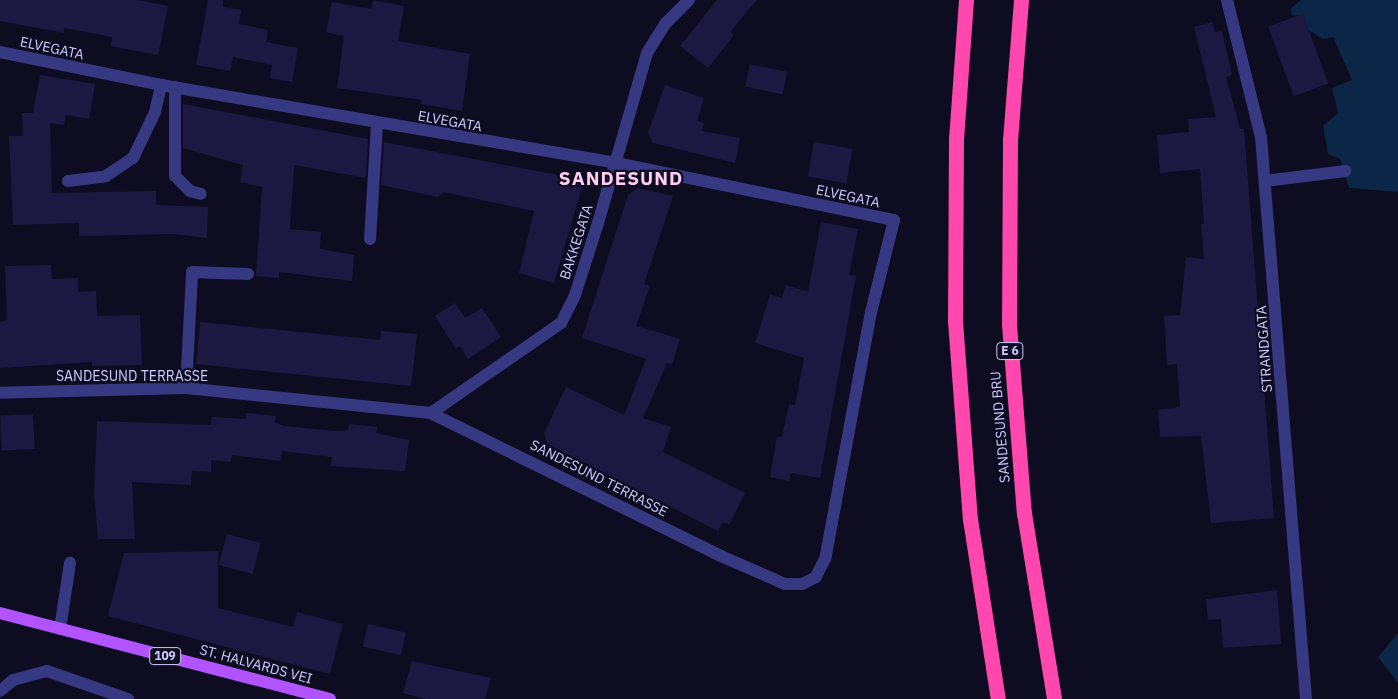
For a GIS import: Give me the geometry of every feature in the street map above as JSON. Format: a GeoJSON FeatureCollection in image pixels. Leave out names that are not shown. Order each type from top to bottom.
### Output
{"type":"FeatureCollection","features":[{"type":"Feature","properties":{"kind":"highway"},"geometry":{"type":"LineString","coordinates":[[966,0],[956,138],[955,322],[970,518],[998,699]]}},
{"type":"Feature","properties":{"kind":"highway","name":"SANDESUND BRU"},"geometry":{"type":"LineString","coordinates":[[1021,0],[1010,139],[1009,324],[1024,513],[1054,699]]}},
{"type":"Feature","properties":{"kind":"main road","name":"ST. HALVARDS VEI"},"geometry":{"type":"LineString","coordinates":[[0,613],[330,699]]}},
{"type":"Feature","properties":{"kind":"street","name":"BAKKEGATA"},"geometry":{"type":"LineString","coordinates":[[432,413],[561,323],[575,295],[616,163],[647,53],[665,24],[689,0]]}},
{"type":"Feature","properties":{"kind":"street","name":"STRANDGATA"},"geometry":{"type":"LineString","coordinates":[[1227,0],[1261,137],[1306,699]]}},
{"type":"Feature","properties":{"kind":"street","name":"ELVEGATA"},"geometry":{"type":"LineString","coordinates":[[0,52],[161,86],[616,163],[894,220]]}},
{"type":"Feature","properties":{"kind":"street"},"geometry":{"type":"LineString","coordinates":[[68,180],[106,176],[132,158],[156,112],[161,86]]}},
{"type":"Feature","properties":{"kind":"street"},"geometry":{"type":"LineString","coordinates":[[175,87],[175,176],[190,191],[201,194]]}},
{"type":"Feature","properties":{"kind":"street"},"geometry":{"type":"LineString","coordinates":[[370,239],[377,124]]}},
{"type":"Feature","properties":{"kind":"street"},"geometry":{"type":"LineString","coordinates":[[1265,181],[1345,171]]}},
{"type":"Feature","properties":{"kind":"street","name":"SANDESUND TERRASSE"},"geometry":{"type":"LineString","coordinates":[[0,392],[186,388],[432,413],[721,556],[785,584],[802,584],[816,577],[825,558],[871,312],[894,220]]}},
{"type":"Feature","properties":{"kind":"street"},"geometry":{"type":"LineString","coordinates":[[186,388],[192,272],[248,274]]}},
{"type":"Feature","properties":{"kind":"street"},"geometry":{"type":"LineString","coordinates":[[60,629],[70,563]]}},
{"type":"Feature","properties":{"kind":"street"},"geometry":{"type":"LineString","coordinates":[[0,691],[13,680],[47,671],[82,680],[128,699]]}},
{"type":"Feature","properties":{"kind":"water"},"geometry":{"type":"Polygon","coordinates":[[[1301,0],[1398,0],[1398,192],[1349,188],[1340,159],[1328,154],[1323,126],[1338,113],[1332,88],[1352,80],[1333,37],[1323,39],[1305,28],[1298,15],[1293,16],[1290,9],[1301,0]]]}},
{"type":"Feature","properties":{"kind":"water"},"geometry":{"type":"Polygon","coordinates":[[[1398,633],[1398,683],[1378,657],[1398,633]]]}},
{"type":"Feature","properties":{"kind":"building"},"geometry":{"type":"Polygon","coordinates":[[[0,0],[138,0],[168,6],[158,55],[111,46],[112,37],[64,28],[64,33],[0,21],[0,0]]]}},
{"type":"Feature","properties":{"kind":"building"},"geometry":{"type":"Polygon","coordinates":[[[208,0],[223,0],[223,7],[241,10],[239,24],[268,30],[266,42],[298,48],[292,82],[270,78],[272,65],[233,57],[230,71],[196,65],[208,0]]]}},
{"type":"Feature","properties":{"kind":"building"},"geometry":{"type":"Polygon","coordinates":[[[373,0],[404,6],[398,41],[470,54],[462,111],[421,104],[422,100],[337,88],[344,36],[326,32],[332,2],[371,9],[373,0]]]}},
{"type":"Feature","properties":{"kind":"building"},"geometry":{"type":"Polygon","coordinates":[[[717,0],[757,0],[730,32],[734,35],[708,68],[680,46],[717,0]]]}},
{"type":"Feature","properties":{"kind":"building"},"geometry":{"type":"Polygon","coordinates":[[[1303,14],[1328,84],[1294,96],[1268,27],[1303,14]]]}},
{"type":"Feature","properties":{"kind":"building"},"geometry":{"type":"Polygon","coordinates":[[[1212,22],[1215,32],[1222,31],[1232,75],[1226,77],[1240,129],[1244,129],[1274,518],[1211,523],[1201,436],[1160,437],[1158,410],[1180,407],[1177,364],[1167,365],[1164,316],[1180,315],[1186,257],[1204,259],[1201,224],[1204,224],[1200,169],[1160,173],[1157,135],[1189,132],[1188,119],[1216,117],[1194,27],[1212,22]]]}},
{"type":"Feature","properties":{"kind":"building"},"geometry":{"type":"Polygon","coordinates":[[[750,64],[787,72],[782,94],[745,86],[750,64]]]}},
{"type":"Feature","properties":{"kind":"building"},"geometry":{"type":"Polygon","coordinates":[[[40,75],[95,84],[89,119],[66,115],[64,125],[50,123],[52,193],[156,191],[156,205],[208,207],[207,238],[173,234],[79,236],[79,223],[13,225],[9,136],[23,136],[22,113],[33,113],[40,75]]]}},
{"type":"Feature","properties":{"kind":"building"},"geometry":{"type":"Polygon","coordinates":[[[665,85],[704,98],[697,121],[704,123],[702,131],[740,138],[735,163],[653,143],[648,133],[665,85]]]}},
{"type":"Feature","properties":{"kind":"building"},"geometry":{"type":"Polygon","coordinates":[[[183,104],[368,139],[366,178],[294,165],[290,229],[321,232],[320,249],[354,255],[352,281],[279,272],[279,278],[256,276],[262,187],[240,182],[243,165],[183,148],[183,104]]]}},
{"type":"Feature","properties":{"kind":"building"},"geometry":{"type":"Polygon","coordinates":[[[384,142],[584,180],[554,283],[519,273],[534,211],[444,192],[438,197],[381,185],[384,142]]]}},
{"type":"Feature","properties":{"kind":"building"},"geometry":{"type":"Polygon","coordinates":[[[814,142],[852,149],[846,183],[808,176],[814,142]]]}},
{"type":"Feature","properties":{"kind":"building"},"geometry":{"type":"Polygon","coordinates":[[[638,188],[673,196],[644,284],[650,286],[636,326],[680,339],[672,364],[667,363],[643,418],[671,427],[663,452],[745,493],[729,525],[723,522],[718,531],[547,444],[544,433],[566,387],[624,415],[646,359],[582,338],[628,195],[638,188]]]}},
{"type":"Feature","properties":{"kind":"building"},"geometry":{"type":"Polygon","coordinates":[[[821,222],[858,229],[849,275],[856,276],[820,478],[791,473],[789,481],[770,477],[777,436],[782,437],[789,404],[795,405],[804,358],[755,343],[770,295],[782,298],[786,285],[808,292],[821,222]]]}},
{"type":"Feature","properties":{"kind":"building"},"geometry":{"type":"Polygon","coordinates":[[[51,265],[52,279],[78,278],[78,292],[96,291],[97,316],[140,315],[142,365],[92,366],[92,362],[0,368],[0,322],[7,320],[5,266],[51,265]]]}},
{"type":"Feature","properties":{"kind":"building"},"geometry":{"type":"Polygon","coordinates":[[[455,303],[465,318],[482,308],[501,337],[468,359],[460,346],[456,349],[435,316],[455,303]]]}},
{"type":"Feature","properties":{"kind":"building"},"geometry":{"type":"Polygon","coordinates":[[[200,322],[380,340],[381,331],[417,334],[411,386],[196,364],[200,322]]]}},
{"type":"Feature","properties":{"kind":"building"},"geometry":{"type":"Polygon","coordinates":[[[246,413],[276,416],[275,423],[285,426],[335,431],[348,430],[349,424],[377,427],[376,433],[409,440],[405,471],[331,466],[332,457],[282,451],[281,461],[232,455],[230,462],[211,460],[211,472],[192,471],[191,485],[132,482],[135,539],[98,539],[94,493],[97,421],[211,425],[212,417],[246,419],[246,413]]]}},
{"type":"Feature","properties":{"kind":"building"},"geometry":{"type":"Polygon","coordinates":[[[33,414],[35,449],[2,451],[0,416],[33,414]]]}},
{"type":"Feature","properties":{"kind":"building"},"geometry":{"type":"Polygon","coordinates":[[[227,534],[261,543],[253,574],[219,565],[227,534]]]}},
{"type":"Feature","properties":{"kind":"building"},"geometry":{"type":"Polygon","coordinates":[[[218,551],[218,608],[293,627],[297,612],[343,624],[330,674],[108,616],[124,553],[218,551]]]}},
{"type":"Feature","properties":{"kind":"building"},"geometry":{"type":"Polygon","coordinates":[[[1277,590],[1281,644],[1223,648],[1221,619],[1208,620],[1206,599],[1277,590]]]}},
{"type":"Feature","properties":{"kind":"building"},"geometry":{"type":"Polygon","coordinates":[[[368,624],[406,633],[401,655],[363,646],[368,624]]]}},
{"type":"Feature","properties":{"kind":"building"},"geometry":{"type":"Polygon","coordinates":[[[412,661],[491,678],[485,699],[425,699],[403,693],[412,661]]]}},
{"type":"Feature","properties":{"kind":"district","name":"SANDESUND"},"geometry":{"type":"Point","coordinates":[621,179]}}]}
